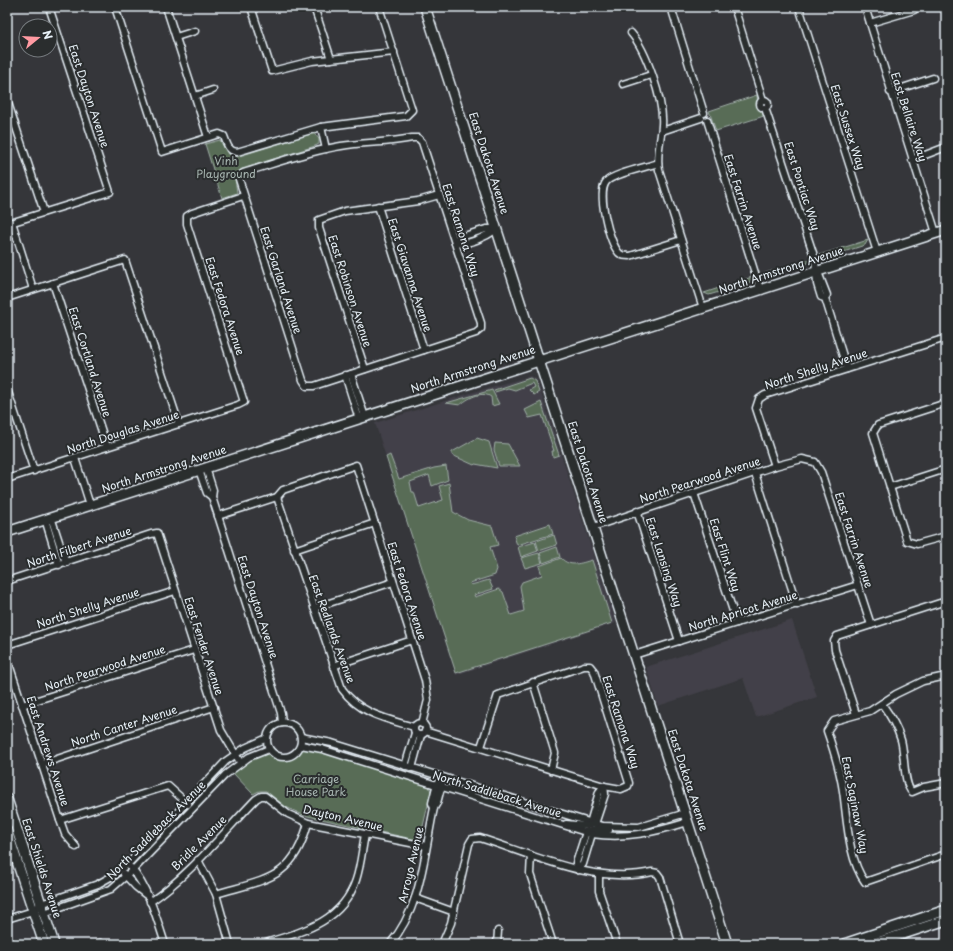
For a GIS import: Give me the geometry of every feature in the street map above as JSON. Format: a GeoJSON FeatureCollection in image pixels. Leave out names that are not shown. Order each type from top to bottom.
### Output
{"type":"FeatureCollection","features":[{"type":"Feature","properties":{"kind":"street","name":"East Dayton Avenue"},"geometry":{"type":"LineString","coordinates":[[44,212],[110,192],[49,7]]}},
{"type":"Feature","properties":{"kind":"street"},"geometry":{"type":"LineString","coordinates":[[114,7],[162,152],[219,134],[224,136],[228,148],[232,152],[237,152],[321,127],[406,116],[412,110],[379,7]]}},
{"type":"Feature","properties":{"kind":"street"},"geometry":{"type":"LineString","coordinates":[[166,7],[208,137]]}},
{"type":"Feature","properties":{"kind":"street"},"geometry":{"type":"LineString","coordinates":[[251,7],[272,71],[312,61],[394,52]]}},
{"type":"Feature","properties":{"kind":"street"},"geometry":{"type":"LineString","coordinates":[[314,7],[331,59]]}},
{"type":"Feature","properties":{"kind":"street","name":"East Dakota Avenue"},"geometry":{"type":"LineString","coordinates":[[425,7],[728,944]]}},
{"type":"Feature","properties":{"kind":"street","name":"East Farrin Avenue"},"geometry":{"type":"LineString","coordinates":[[671,7],[704,117],[760,289]]}},
{"type":"Feature","properties":{"kind":"street","name":"East Pontiac Way"},"geometry":{"type":"LineString","coordinates":[[734,7],[763,100],[760,105],[765,108],[816,259],[818,271],[827,295],[825,298],[848,369]]}},
{"type":"Feature","properties":{"kind":"street","name":"East Sussex Way"},"geometry":{"type":"LineString","coordinates":[[799,7],[877,252]]}},
{"type":"Feature","properties":{"kind":"street","name":"East Bellaire Way"},"geometry":{"type":"LineString","coordinates":[[865,7],[890,92],[936,233]]}},
{"type":"Feature","properties":{"kind":"street"},"geometry":{"type":"LineString","coordinates":[[870,23],[914,10]]}},
{"type":"Feature","properties":{"kind":"street"},"geometry":{"type":"LineString","coordinates":[[176,37],[195,31]]}},
{"type":"Feature","properties":{"kind":"street"},"geometry":{"type":"LineString","coordinates":[[631,33],[643,50],[661,108],[662,131],[658,163],[703,308]]}},
{"type":"Feature","properties":{"kind":"street"},"geometry":{"type":"LineString","coordinates":[[623,84],[651,75]]}},
{"type":"Feature","properties":{"kind":"street"},"geometry":{"type":"LineString","coordinates":[[890,92],[933,78]]}},
{"type":"Feature","properties":{"kind":"street"},"geometry":{"type":"LineString","coordinates":[[195,96],[213,90]]}},
{"type":"Feature","properties":{"kind":"street"},"geometry":{"type":"LineString","coordinates":[[7,100],[44,212],[9,223],[33,289]]}},
{"type":"Feature","properties":{"kind":"street"},"geometry":{"type":"LineString","coordinates":[[662,131],[704,117]]}},
{"type":"Feature","properties":{"kind":"street"},"geometry":{"type":"LineString","coordinates":[[321,127],[326,149]]}},
{"type":"Feature","properties":{"kind":"street","name":"East Ramona Way"},"geometry":{"type":"LineString","coordinates":[[326,149],[348,145],[418,138],[422,142],[481,323],[481,329],[476,333],[424,350]]}},
{"type":"Feature","properties":{"kind":"street"},"geometry":{"type":"LineString","coordinates":[[912,160],[946,147]]}},
{"type":"Feature","properties":{"kind":"street","name":"East Garland Avenue"},"geometry":{"type":"LineString","coordinates":[[326,149],[243,173],[239,178],[243,196],[303,380],[307,386],[314,386],[348,374]]}},
{"type":"Feature","properties":{"kind":"street"},"geometry":{"type":"LineString","coordinates":[[658,163],[610,179],[603,187],[603,206],[615,247],[619,253],[624,256],[630,256],[681,240]]}},
{"type":"Feature","properties":{"kind":"street"},"geometry":{"type":"LineString","coordinates":[[378,206],[418,201],[440,195]]}},
{"type":"Feature","properties":{"kind":"street","name":"East Fedora Avenue"},"geometry":{"type":"LineString","coordinates":[[243,196],[192,213],[187,216],[187,224],[244,402]]}},
{"type":"Feature","properties":{"kind":"street","name":"East Robinson Avenue"},"geometry":{"type":"LineString","coordinates":[[365,369],[319,228],[319,220],[345,211],[378,206]]}},
{"type":"Feature","properties":{"kind":"street","name":"East Giavanna Avenue"},"geometry":{"type":"LineString","coordinates":[[378,206],[424,350]]}},
{"type":"Feature","properties":{"kind":"street"},"geometry":{"type":"LineString","coordinates":[[455,243],[458,238],[486,229],[498,229]]}},
{"type":"Feature","properties":{"kind":"street","name":"North Armstrong Avenue"},"geometry":{"type":"LineString","coordinates":[[7,532],[946,230]]}},
{"type":"Feature","properties":{"kind":"street"},"geometry":{"type":"LineString","coordinates":[[7,298],[124,260],[179,424]]}},
{"type":"Feature","properties":{"kind":"street","name":"East Cortland Avenue"},"geometry":{"type":"LineString","coordinates":[[53,283],[107,447]]}},
{"type":"Feature","properties":{"kind":"street","name":"North Shelly Avenue"},"geometry":{"type":"LineString","coordinates":[[775,466],[756,408],[759,399],[765,395],[946,338]]}},
{"type":"Feature","properties":{"kind":"street"},"geometry":{"type":"LineString","coordinates":[[362,418],[348,374],[424,350]]}},
{"type":"Feature","properties":{"kind":"street"},"geometry":{"type":"LineString","coordinates":[[7,389],[34,471]]}},
{"type":"Feature","properties":{"kind":"street","name":"North Douglas Avenue"},"geometry":{"type":"LineString","coordinates":[[7,479],[244,402]]}},
{"type":"Feature","properties":{"kind":"street"},"geometry":{"type":"LineString","coordinates":[[946,403],[878,425],[873,432],[907,541],[917,544],[946,536]]}},
{"type":"Feature","properties":{"kind":"street"},"geometry":{"type":"LineString","coordinates":[[75,458],[90,505]]}},
{"type":"Feature","properties":{"kind":"street","name":"North Pearwood Avenue"},"geometry":{"type":"LineString","coordinates":[[593,527],[775,466],[802,459],[815,462]]}},
{"type":"Feature","properties":{"kind":"street","name":"East Farrin Avenue"},"geometry":{"type":"LineString","coordinates":[[815,462],[821,472],[870,625]]}},
{"type":"Feature","properties":{"kind":"street","name":"East Fedora Avenue"},"geometry":{"type":"LineString","coordinates":[[277,497],[283,490],[356,465],[427,690],[428,700],[422,724],[425,727],[419,731]]}},
{"type":"Feature","properties":{"kind":"street","name":"East Dayton Avenue"},"geometry":{"type":"LineString","coordinates":[[203,469],[207,493],[212,497],[281,713],[282,723]]}},
{"type":"Feature","properties":{"kind":"street"},"geometry":{"type":"LineString","coordinates":[[890,487],[946,469]]}},
{"type":"Feature","properties":{"kind":"street"},"geometry":{"type":"LineString","coordinates":[[755,473],[797,605]]}},
{"type":"Feature","properties":{"kind":"street","name":"East Flint Way"},"geometry":{"type":"LineString","coordinates":[[694,492],[737,623]]}},
{"type":"Feature","properties":{"kind":"street"},"geometry":{"type":"LineString","coordinates":[[218,516],[277,497]]}},
{"type":"Feature","properties":{"kind":"street","name":"East Redlands Avenue"},"geometry":{"type":"LineString","coordinates":[[277,497],[333,666],[342,689],[357,705],[377,716],[419,731],[481,747],[604,786],[621,788],[628,786]]}},
{"type":"Feature","properties":{"kind":"street","name":"East Lansing Way"},"geometry":{"type":"LineString","coordinates":[[637,511],[679,641]]}},
{"type":"Feature","properties":{"kind":"street"},"geometry":{"type":"LineString","coordinates":[[48,518],[62,564]]}},
{"type":"Feature","properties":{"kind":"street"},"geometry":{"type":"LineString","coordinates":[[294,550],[375,523]]}},
{"type":"Feature","properties":{"kind":"street","name":"North Filbert Avenue"},"geometry":{"type":"LineString","coordinates":[[7,581],[157,533]]}},
{"type":"Feature","properties":{"kind":"street","name":"East Fender Avenue"},"geometry":{"type":"LineString","coordinates":[[157,533],[221,730],[240,762]]}},
{"type":"Feature","properties":{"kind":"street"},"geometry":{"type":"LineString","coordinates":[[314,608],[393,582]]}},
{"type":"Feature","properties":{"kind":"street","name":"North Apricot Avenue"},"geometry":{"type":"LineString","coordinates":[[634,655],[858,585]]}},
{"type":"Feature","properties":{"kind":"street","name":"North Shelly Avenue"},"geometry":{"type":"LineString","coordinates":[[7,645],[175,591]]}},
{"type":"Feature","properties":{"kind":"street"},"geometry":{"type":"LineString","coordinates":[[946,601],[837,636],[834,641],[835,650],[856,714],[870,710],[896,694],[923,681],[946,676]]}},
{"type":"Feature","properties":{"kind":"street"},"geometry":{"type":"LineString","coordinates":[[333,666],[412,640]]}},
{"type":"Feature","properties":{"kind":"street","name":"North Pearwood Avenue"},"geometry":{"type":"LineString","coordinates":[[22,705],[194,650]]}},
{"type":"Feature","properties":{"kind":"street","name":"East Andrews Avenue"},"geometry":{"type":"LineString","coordinates":[[7,658],[65,834],[76,847]]}},
{"type":"Feature","properties":{"kind":"street","name":"East Ramona Way"},"geometry":{"type":"LineString","coordinates":[[533,682],[584,666],[590,666],[594,671],[629,779],[628,786]]}},
{"type":"Feature","properties":{"kind":"street"},"geometry":{"type":"LineString","coordinates":[[481,747],[498,695],[533,682],[555,754],[551,770]]}},
{"type":"Feature","properties":{"kind":"street"},"geometry":{"type":"LineString","coordinates":[[882,704],[890,715],[901,740],[906,782],[909,790],[912,792],[924,787],[946,783]]}},
{"type":"Feature","properties":{"kind":"street","name":"North Canter Avenue"},"geometry":{"type":"LineString","coordinates":[[42,764],[214,707]]}},
{"type":"Feature","properties":{"kind":"street","name":"East Saginaw Way"},"geometry":{"type":"LineString","coordinates":[[856,714],[834,721],[827,731],[839,769],[853,848],[861,877],[865,882],[946,854]]}},
{"type":"Feature","properties":{"kind":"street"},"geometry":{"type":"LineString","coordinates":[[282,723],[295,727],[301,737],[301,745],[298,750],[288,757],[277,756],[269,749],[267,738],[271,729],[282,723]]}},
{"type":"Feature","properties":{"kind":"street"},"geometry":{"type":"LineString","coordinates":[[408,767],[419,731]]}},
{"type":"Feature","properties":{"kind":"street","name":"North Saddleback Avenue"},"geometry":{"type":"LineString","coordinates":[[301,737],[326,741],[592,823],[617,827],[639,827],[687,817]]}},
{"type":"Feature","properties":{"kind":"street","name":"North Saddleback Avenue"},"geometry":{"type":"LineString","coordinates":[[33,911],[41,904],[98,884],[121,870],[226,761],[235,754],[267,738]]}},
{"type":"Feature","properties":{"kind":"street","name":"North Saddleback Avenue"},"geometry":{"type":"LineString","coordinates":[[301,745],[322,749],[592,834],[616,837],[639,835],[687,817]]}},
{"type":"Feature","properties":{"kind":"street","name":"North Saddleback Avenue"},"geometry":{"type":"LineString","coordinates":[[44,913],[111,889],[133,870],[192,808],[240,762],[255,753],[269,749]]}},
{"type":"Feature","properties":{"kind":"street","name":"Arroyo Avenue"},"geometry":{"type":"LineString","coordinates":[[390,944],[398,935],[415,898],[442,777]]}},
{"type":"Feature","properties":{"kind":"street"},"geometry":{"type":"LineString","coordinates":[[60,820],[168,786],[192,808]]}},
{"type":"Feature","properties":{"kind":"street"},"geometry":{"type":"LineString","coordinates":[[563,825],[570,823],[586,826],[592,823],[605,794],[604,786]]}},
{"type":"Feature","properties":{"kind":"street","name":"Dayton Avenue"},"geometry":{"type":"LineString","coordinates":[[261,796],[265,796],[288,814],[308,822],[426,846]]}},
{"type":"Feature","properties":{"kind":"street","name":"Bridle Avenue"},"geometry":{"type":"LineString","coordinates":[[150,902],[162,894],[198,860],[256,799],[261,796]]}},
{"type":"Feature","properties":{"kind":"street","name":"East Shields Avenue"},"geometry":{"type":"LineString","coordinates":[[7,799],[54,944]]}},
{"type":"Feature","properties":{"kind":"street"},"geometry":{"type":"LineString","coordinates":[[216,894],[269,878],[286,868],[294,859],[301,846],[308,822]]}},
{"type":"Feature","properties":{"kind":"street"},"geometry":{"type":"LineString","coordinates":[[578,870],[576,863],[586,832],[595,830],[610,830],[617,827]]}},
{"type":"Feature","properties":{"kind":"street","name":"East Shields Avenue"},"geometry":{"type":"LineString","coordinates":[[7,831],[44,944]]}},
{"type":"Feature","properties":{"kind":"street"},"geometry":{"type":"LineString","coordinates":[[262,944],[305,930],[326,921],[340,907],[350,893],[356,879],[366,834]]}},
{"type":"Feature","properties":{"kind":"street"},"geometry":{"type":"LineString","coordinates":[[578,870],[583,864],[592,834]]}},
{"type":"Feature","properties":{"kind":"street"},"geometry":{"type":"LineString","coordinates":[[442,944],[454,912],[468,844],[472,839],[480,838],[578,870],[599,874],[617,875],[657,873],[660,877],[680,944]]}},
{"type":"Feature","properties":{"kind":"street"},"geometry":{"type":"LineString","coordinates":[[532,855],[529,867],[530,874],[553,944]]}},
{"type":"Feature","properties":{"kind":"street"},"geometry":{"type":"LineString","coordinates":[[198,860],[216,894],[230,944]]}},
{"type":"Feature","properties":{"kind":"street"},"geometry":{"type":"LineString","coordinates":[[128,864],[133,870],[150,902],[165,944]]}},
{"type":"Feature","properties":{"kind":"street"},"geometry":{"type":"LineString","coordinates":[[121,870],[136,887],[146,895]]}},
{"type":"Feature","properties":{"kind":"street"},"geometry":{"type":"LineString","coordinates":[[599,874],[600,891],[617,944]]}},
{"type":"Feature","properties":{"kind":"street"},"geometry":{"type":"LineString","coordinates":[[415,898],[454,912]]}},
{"type":"Feature","properties":{"kind":"street"},"geometry":{"type":"LineString","coordinates":[[844,944],[946,910]]}},
{"type":"Feature","properties":{"kind":"street"},"geometry":{"type":"LineString","coordinates":[[7,919],[33,911],[44,913]]}},
{"type":"Feature","properties":{"kind":"street"},"geometry":{"type":"LineString","coordinates":[[873,944],[946,920]]}},
{"type":"Feature","properties":{"kind":"street"},"geometry":{"type":"LineString","coordinates":[[497,944],[498,931]]}},
{"type":"Feature","properties":{"kind":"shaded area"},"geometry":{"type":"Polygon","coordinates":[[[530,376],[537,380],[616,623],[456,675],[375,423],[530,376]]]}},
{"type":"Feature","properties":{"kind":"shaded area"},"geometry":{"type":"Polygon","coordinates":[[[792,620],[817,697],[756,717],[743,678],[658,706],[646,667],[792,620]]]}},
{"type":"Feature","properties":{"kind":"green space"},"geometry":{"type":"Polygon","coordinates":[[[757,95],[758,106],[764,116],[716,131],[709,111],[757,95]]]}},
{"type":"Feature","properties":{"kind":"green space","name":"Vinh Playground"},"geometry":{"type":"Polygon","coordinates":[[[315,134],[319,139],[319,144],[242,169],[235,178],[237,193],[222,198],[205,144],[220,140],[227,153],[236,157],[315,134]]]}},
{"type":"Feature","properties":{"kind":"green space"},"geometry":{"type":"Polygon","coordinates":[[[868,240],[865,245],[825,258],[819,255],[868,240]]]}},
{"type":"Feature","properties":{"kind":"green space"},"geometry":{"type":"Polygon","coordinates":[[[810,259],[807,264],[767,277],[762,274],[810,259]]]}},
{"type":"Feature","properties":{"kind":"green space"},"geometry":{"type":"Polygon","coordinates":[[[752,277],[749,283],[709,295],[704,293],[752,277]]]}},
{"type":"Feature","properties":{"kind":"green space"},"geometry":{"type":"Polygon","coordinates":[[[530,378],[535,381],[539,392],[534,395],[529,390],[534,387],[532,383],[515,390],[508,388],[495,392],[494,390],[530,378]]]}},
{"type":"Feature","properties":{"kind":"green space"},"geometry":{"type":"Polygon","coordinates":[[[492,390],[499,404],[492,406],[491,397],[483,394],[474,396],[460,405],[446,403],[492,390]]]}},
{"type":"Feature","properties":{"kind":"green space"},"geometry":{"type":"Polygon","coordinates":[[[541,402],[559,455],[553,457],[552,451],[554,451],[542,415],[529,418],[525,410],[541,402]]]}},
{"type":"Feature","properties":{"kind":"green space"},"geometry":{"type":"Polygon","coordinates":[[[477,438],[489,442],[497,468],[474,465],[452,455],[452,452],[477,438]]]}},
{"type":"Feature","properties":{"kind":"green space"},"geometry":{"type":"Polygon","coordinates":[[[495,443],[508,444],[520,466],[499,466],[494,450],[495,443]]]}},
{"type":"Feature","properties":{"kind":"green space"},"geometry":{"type":"Polygon","coordinates":[[[390,455],[399,479],[434,468],[446,466],[448,480],[432,486],[429,475],[410,482],[412,492],[414,492],[419,508],[443,500],[439,486],[449,483],[453,512],[468,520],[492,526],[498,545],[490,547],[497,569],[495,575],[470,583],[471,585],[489,580],[493,589],[474,595],[475,597],[499,589],[503,592],[511,615],[524,611],[520,586],[522,582],[542,575],[539,566],[561,558],[572,564],[592,560],[612,623],[456,673],[386,457],[390,455]]]}},
{"type":"Feature","properties":{"kind":"green space"},"geometry":{"type":"Polygon","coordinates":[[[550,524],[553,534],[517,545],[514,536],[550,524]]]}},
{"type":"Feature","properties":{"kind":"green space"},"geometry":{"type":"Polygon","coordinates":[[[554,535],[557,545],[539,551],[536,541],[554,535]]]}},
{"type":"Feature","properties":{"kind":"green space"},"geometry":{"type":"Polygon","coordinates":[[[535,542],[538,551],[521,557],[518,547],[535,542]]]}},
{"type":"Feature","properties":{"kind":"green space"},"geometry":{"type":"Polygon","coordinates":[[[557,547],[560,557],[543,563],[540,553],[557,547]]]}},
{"type":"Feature","properties":{"kind":"green space"},"geometry":{"type":"Polygon","coordinates":[[[539,553],[542,563],[525,568],[521,558],[539,553]]]}},
{"type":"Feature","properties":{"kind":"green space","name":"Carriage House Park"},"geometry":{"type":"Polygon","coordinates":[[[307,748],[429,785],[431,792],[420,839],[417,840],[303,815],[286,807],[266,791],[259,791],[253,794],[232,772],[258,755],[267,753],[274,758],[285,760],[295,758],[301,751],[307,748]]]}}]}
